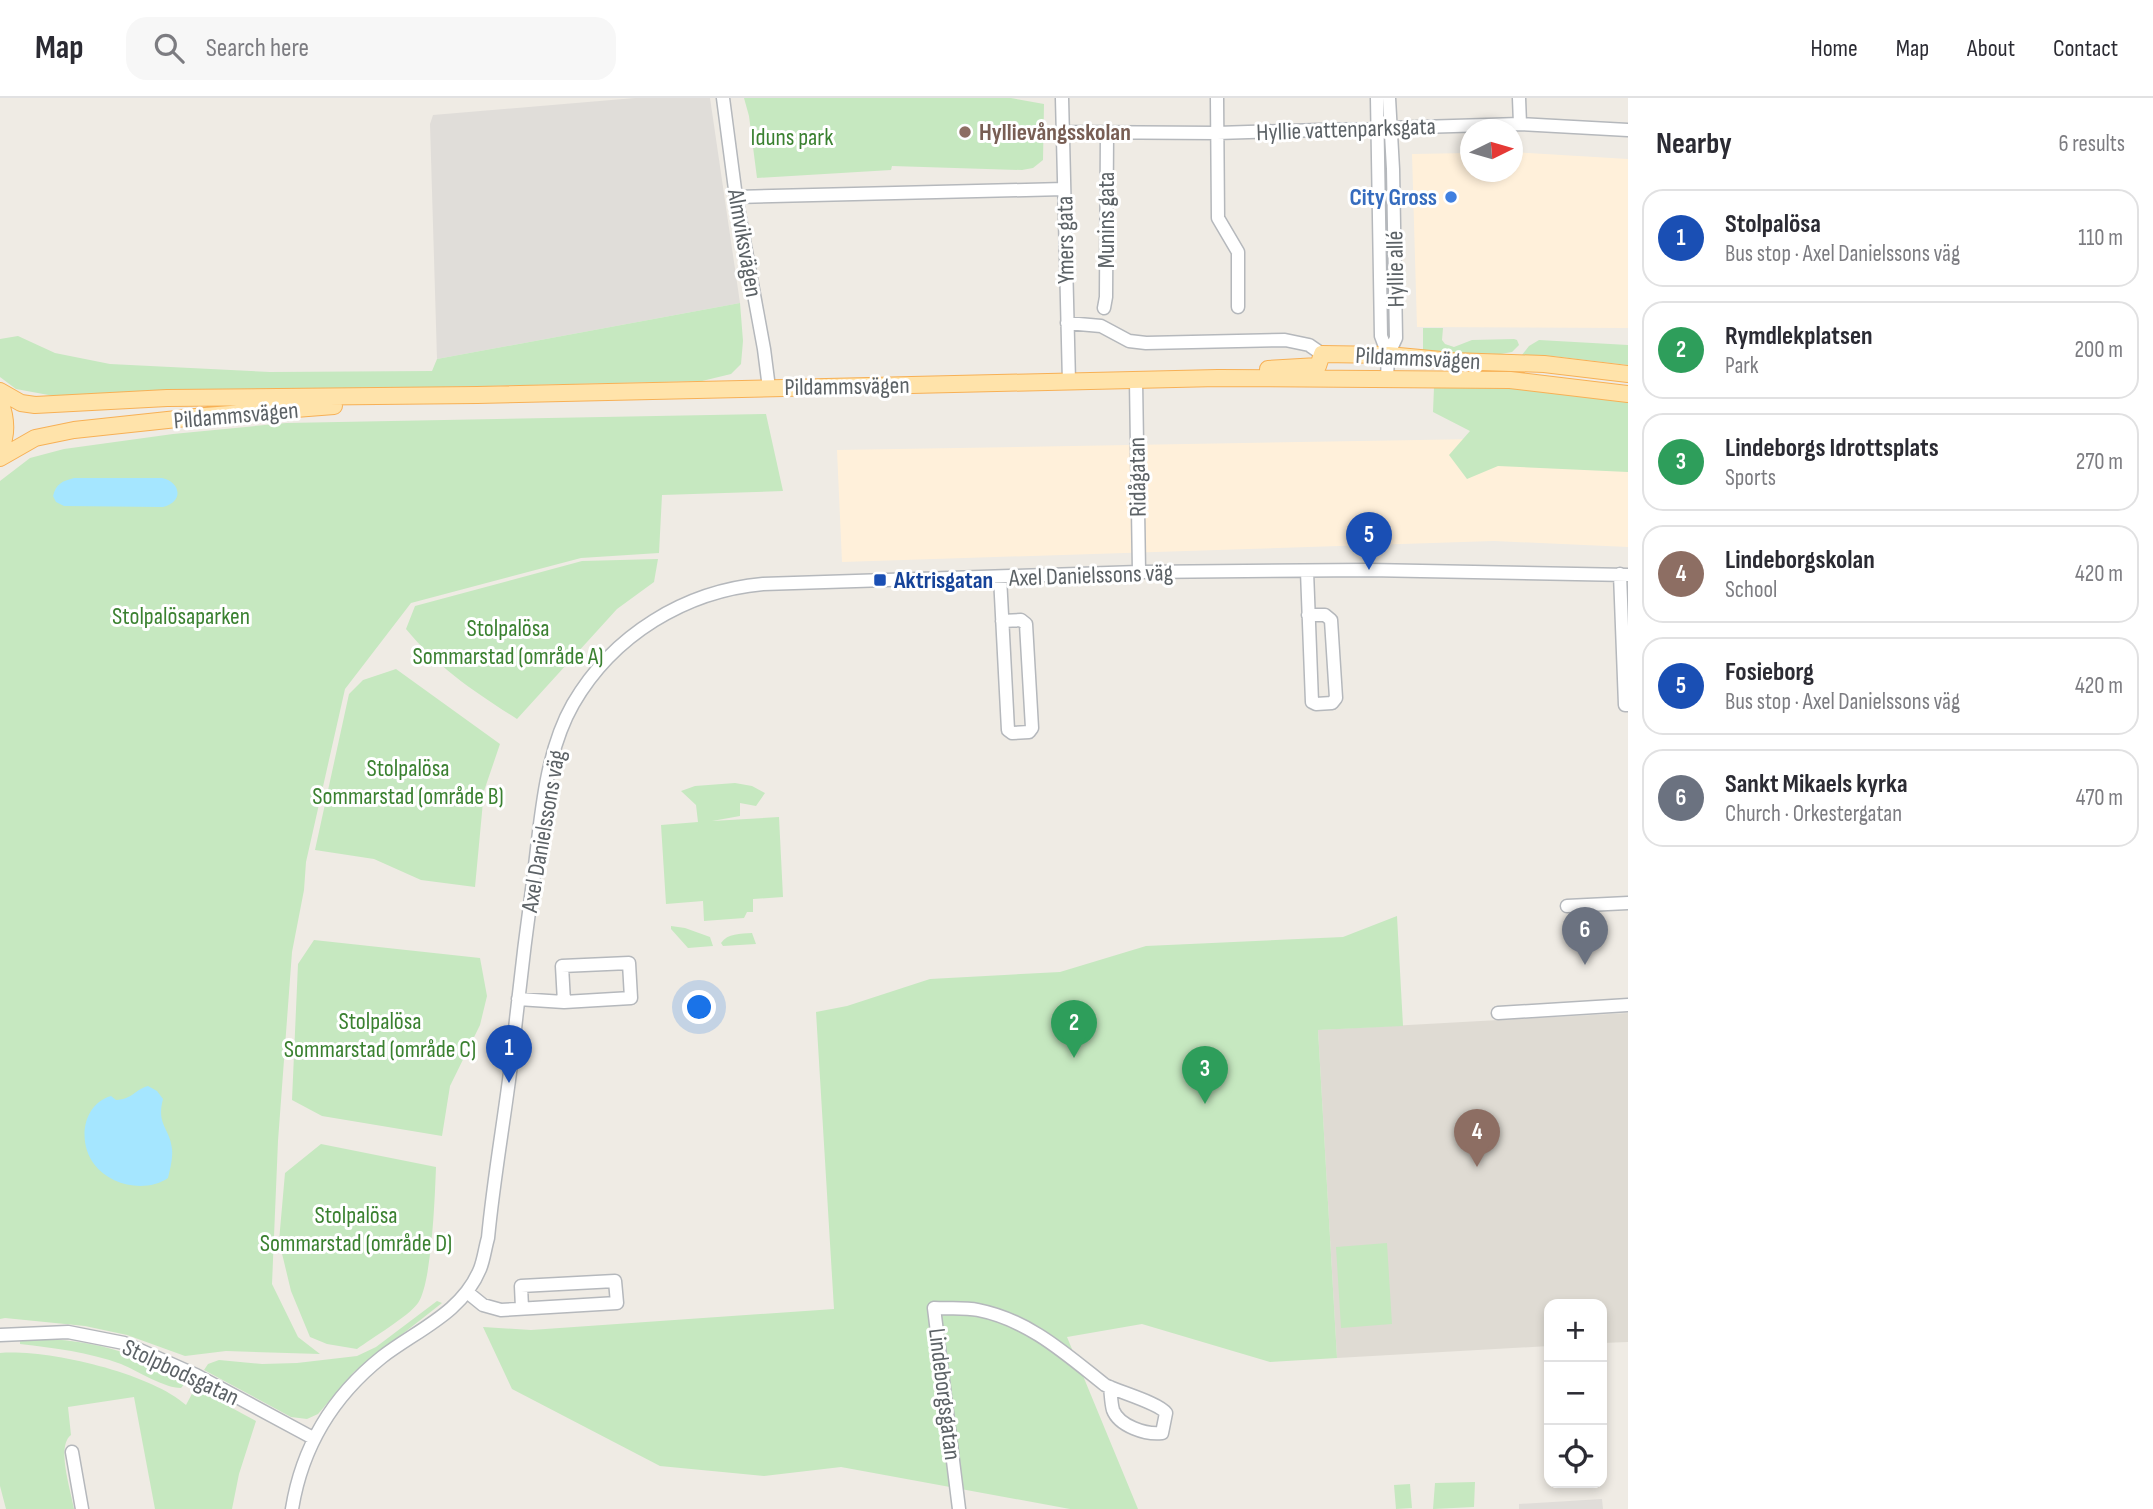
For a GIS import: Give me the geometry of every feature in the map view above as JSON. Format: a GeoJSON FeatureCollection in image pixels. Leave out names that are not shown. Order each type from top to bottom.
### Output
{"type":"FeatureCollection","features":[{"type":"Feature","properties":{"kind":"main road","name":"Pildammsvägen"},"geometry":{"type":"LineString","coordinates":[[1218,378],[1254,371],[1318,366],[1322,354],[1544,364],[1628,374]]}},
{"type":"Feature","properties":{"kind":"main road","name":"Pildammsvägen"},"geometry":{"type":"LineString","coordinates":[[0,391],[21,403],[35,405],[167,398],[477,395],[1218,378],[1510,380],[1628,394]]}},
{"type":"Feature","properties":{"kind":"main road","name":"Pildammsvägen"},"geometry":{"type":"LineString","coordinates":[[0,458],[35,438],[74,430],[205,416],[477,395]]}},
{"type":"Feature","properties":{"kind":"main road"},"geometry":{"type":"LineString","coordinates":[[0,401],[5,412],[6,429],[0,450]]}},
{"type":"Feature","properties":{"kind":"street","name":"Almviksvägen"},"geometry":{"type":"LineString","coordinates":[[723,98],[736,197],[769,388]]}},
{"type":"Feature","properties":{"kind":"street","name":"Ymers gata"},"geometry":{"type":"LineString","coordinates":[[1062,98],[1069,382]]}},
{"type":"Feature","properties":{"kind":"street"},"geometry":{"type":"LineString","coordinates":[[1217,98],[1218,218],[1238,252],[1238,307]]}},
{"type":"Feature","properties":{"kind":"street","name":"Hyllie allé"},"geometry":{"type":"LineString","coordinates":[[1377,98],[1393,170],[1396,338],[1388,355],[1387,379]]}},
{"type":"Feature","properties":{"kind":"street","name":"Hyllie allé"},"geometry":{"type":"LineString","coordinates":[[1383,127],[1389,98]]}},
{"type":"Feature","properties":{"kind":"street"},"geometry":{"type":"LineString","coordinates":[[1519,98],[1520,119]]}},
{"type":"Feature","properties":{"kind":"street","name":"Hyllie vattenparksgata"},"geometry":{"type":"LineString","coordinates":[[1523,124],[1628,130]]}},
{"type":"Feature","properties":{"kind":"street","name":"Hyllie vattenparksgata"},"geometry":{"type":"LineString","coordinates":[[1063,132],[1217,133],[1460,125]]}},
{"type":"Feature","properties":{"kind":"street","name":"Munins gata"},"geometry":{"type":"LineString","coordinates":[[1104,308],[1107,297],[1107,132]]}},
{"type":"Feature","properties":{"kind":"street"},"geometry":{"type":"LineString","coordinates":[[736,197],[1064,189]]}},
{"type":"Feature","properties":{"kind":"street"},"geometry":{"type":"LineString","coordinates":[[1067,323],[1101,326],[1129,341],[1284,340],[1309,345],[1322,354]]}},
{"type":"Feature","properties":{"kind":"street","name":"Ridågatan"},"geometry":{"type":"LineString","coordinates":[[1136,381],[1139,572]]}},
{"type":"Feature","properties":{"kind":"street","name":"Axel Danielssons väg"},"geometry":{"type":"LineString","coordinates":[[292,1509],[298,1480],[313,1438],[355,1381],[407,1339],[432,1324],[467,1292],[480,1268],[488,1238],[542,811],[553,755],[573,705],[604,663],[652,620],[706,596],[746,586],[1139,572],[1439,569],[1624,574]]}},
{"type":"Feature","properties":{"kind":"street"},"geometry":{"type":"LineString","coordinates":[[1307,570],[1308,615],[1312,702],[1332,703],[1336,698],[1331,620],[1325,615],[1308,615]]}},
{"type":"Feature","properties":{"kind":"street"},"geometry":{"type":"LineString","coordinates":[[1624,574],[1625,705],[1628,705]]}},
{"type":"Feature","properties":{"kind":"street"},"geometry":{"type":"LineString","coordinates":[[1000,577],[1002,621],[1008,730],[1012,733],[1030,732],[1032,728],[1026,624],[1021,620],[1002,621]]}},
{"type":"Feature","properties":{"kind":"street"},"geometry":{"type":"LineString","coordinates":[[1567,906],[1628,903]]}},
{"type":"Feature","properties":{"kind":"street"},"geometry":{"type":"LineString","coordinates":[[517,999],[564,1002],[631,998],[629,962],[562,966],[564,1002]]}},
{"type":"Feature","properties":{"kind":"street"},"geometry":{"type":"LineString","coordinates":[[1498,1013],[1628,1004]]}},
{"type":"Feature","properties":{"kind":"street"},"geometry":{"type":"LineString","coordinates":[[467,1292],[483,1305],[494,1308],[522,1308],[617,1303],[615,1281],[521,1286],[522,1308]]}},
{"type":"Feature","properties":{"kind":"street","name":"Lindeborgsgatan"},"geometry":{"type":"LineString","coordinates":[[959,1509],[934,1308],[975,1309],[1017,1322],[1045,1338],[1110,1387],[1162,1407],[1166,1413],[1162,1433],[1152,1434],[1121,1422],[1114,1411],[1110,1387]]}},
{"type":"Feature","properties":{"kind":"street","name":"Stolpbodsgatan"},"geometry":{"type":"LineString","coordinates":[[0,1335],[68,1332],[124,1343],[186,1370],[313,1438]]}},
{"type":"Feature","properties":{"kind":"street"},"geometry":{"type":"LineString","coordinates":[[72,1452],[82,1509]]}},
{"type":"Feature","properties":{"kind":"shaded area"},"geometry":{"type":"Polygon","coordinates":[[[635,98],[710,98],[740,303],[437,359],[430,124],[433,115],[635,98]]]}},
{"type":"Feature","properties":{"kind":"shaded area"},"geometry":{"type":"Polygon","coordinates":[[[1460,153],[1460,182],[1523,182],[1523,153],[1628,159],[1628,328],[1417,327],[1412,154],[1460,153]]]}},
{"type":"Feature","properties":{"kind":"shaded area"},"geometry":{"type":"Polygon","coordinates":[[[1478,439],[1628,455],[1628,547],[1494,541],[842,562],[837,450],[1478,439]]]}},
{"type":"Feature","properties":{"kind":"shaded area"},"geometry":{"type":"Polygon","coordinates":[[[1628,1013],[1628,1342],[1607,1343],[1607,1299],[1544,1299],[1544,1346],[1337,1358],[1318,1030],[1628,1013]]]}},
{"type":"Feature","properties":{"kind":"shaded area"},"geometry":{"type":"Polygon","coordinates":[[[1602,1499],[1603,1509],[1519,1509],[1519,1504],[1602,1499]]]}},
{"type":"Feature","properties":{"kind":"green space","name":"Iduns park"},"geometry":{"type":"Polygon","coordinates":[[[744,98],[1011,98],[1044,104],[1043,160],[1033,168],[1022,170],[892,166],[891,170],[757,178],[744,98]]]}},
{"type":"Feature","properties":{"kind":"green space"},"geometry":{"type":"Polygon","coordinates":[[[740,303],[743,341],[741,364],[731,374],[702,381],[54,396],[16,389],[0,377],[0,339],[18,336],[55,353],[110,364],[270,372],[432,371],[437,359],[740,303]]]}},
{"type":"Feature","properties":{"kind":"green space"},"geometry":{"type":"Polygon","coordinates":[[[1423,328],[1443,328],[1442,340],[1454,347],[1472,340],[1514,339],[1519,345],[1512,352],[1501,354],[1423,352],[1423,328]]]}},
{"type":"Feature","properties":{"kind":"green space"},"geometry":{"type":"Polygon","coordinates":[[[1539,340],[1628,345],[1628,365],[1522,355],[1529,346],[1539,340]]]}},
{"type":"Feature","properties":{"kind":"green space"},"geometry":{"type":"Polygon","coordinates":[[[1434,387],[1510,387],[1628,397],[1628,472],[1498,466],[1467,479],[1449,455],[1470,431],[1433,412],[1434,387]]]}},
{"type":"Feature","properties":{"kind":"green space","name":"Stolpalösaparken"},"geometry":{"type":"Polygon","coordinates":[[[766,414],[783,491],[662,495],[659,553],[581,558],[411,603],[345,689],[306,862],[304,890],[292,952],[278,1141],[272,1284],[298,1337],[320,1354],[226,1351],[185,1356],[127,1335],[85,1326],[0,1319],[0,481],[30,458],[64,449],[173,434],[286,423],[766,414]]]}},
{"type":"Feature","properties":{"kind":"green space","name":"Stolpalösa Sommarstad (område A)"},"geometry":{"type":"Polygon","coordinates":[[[658,559],[654,582],[617,609],[517,719],[444,667],[406,629],[415,606],[582,561],[658,559]]]}},
{"type":"Feature","properties":{"kind":"green space","name":"Stolpalösa Sommarstad (område B)"},"geometry":{"type":"Polygon","coordinates":[[[396,669],[500,744],[484,791],[475,887],[421,880],[374,859],[315,850],[349,694],[363,680],[396,669]]]}},
{"type":"Feature","properties":{"kind":"green space"},"geometry":{"type":"Polygon","coordinates":[[[735,783],[752,786],[765,793],[756,806],[740,803],[740,816],[712,821],[779,817],[783,897],[753,899],[753,912],[747,912],[744,918],[704,921],[703,901],[666,904],[661,825],[698,822],[696,805],[681,791],[695,786],[735,783]]]}},
{"type":"Feature","properties":{"kind":"green space"},"geometry":{"type":"Polygon","coordinates":[[[1397,916],[1403,1026],[1318,1030],[1337,1358],[1270,1362],[1142,1324],[1067,1337],[1138,1509],[1070,1509],[841,1467],[764,1476],[660,1466],[512,1389],[483,1327],[531,1330],[834,1309],[816,1012],[847,1006],[930,979],[1060,972],[1146,946],[1343,937],[1397,916]]]}},
{"type":"Feature","properties":{"kind":"green space"},"geometry":{"type":"Polygon","coordinates":[[[671,926],[710,937],[713,946],[688,948],[671,926]]]}},
{"type":"Feature","properties":{"kind":"green space"},"geometry":{"type":"Polygon","coordinates":[[[752,933],[756,944],[723,946],[721,943],[731,936],[752,933]]]}},
{"type":"Feature","properties":{"kind":"green space","name":"Stolpalösa Sommarstad (område C)"},"geometry":{"type":"Polygon","coordinates":[[[314,940],[480,958],[487,996],[480,1025],[450,1086],[442,1136],[322,1116],[292,1100],[298,964],[314,940]]]}},
{"type":"Feature","properties":{"kind":"green space","name":"Stolpalösa Sommarstad (område D)"},"geometry":{"type":"Polygon","coordinates":[[[321,1144],[436,1167],[432,1238],[423,1293],[407,1314],[357,1349],[327,1344],[310,1337],[291,1291],[279,1241],[285,1173],[321,1144]]]}},
{"type":"Feature","properties":{"kind":"green space"},"geometry":{"type":"Polygon","coordinates":[[[1387,1243],[1392,1324],[1341,1328],[1336,1247],[1387,1243]]]}},
{"type":"Feature","properties":{"kind":"green space"},"geometry":{"type":"Polygon","coordinates":[[[437,1301],[442,1303],[354,1372],[318,1414],[307,1419],[291,1417],[204,1370],[208,1364],[219,1360],[262,1364],[297,1363],[357,1356],[376,1347],[437,1301]]]}},
{"type":"Feature","properties":{"kind":"green space"},"geometry":{"type":"Polygon","coordinates":[[[45,1339],[84,1343],[119,1351],[187,1381],[181,1388],[174,1387],[96,1356],[20,1344],[20,1340],[45,1339]]]}},
{"type":"Feature","properties":{"kind":"green space"},"geometry":{"type":"Polygon","coordinates":[[[0,1353],[70,1359],[124,1373],[170,1393],[186,1405],[195,1388],[256,1421],[239,1474],[232,1509],[155,1509],[134,1397],[68,1407],[71,1435],[65,1449],[65,1459],[74,1509],[6,1509],[0,1486],[0,1353]]]}},
{"type":"Feature","properties":{"kind":"green space"},"geometry":{"type":"Polygon","coordinates":[[[1475,1482],[1474,1507],[1433,1509],[1435,1483],[1475,1482]]]}},
{"type":"Feature","properties":{"kind":"green space"},"geometry":{"type":"Polygon","coordinates":[[[1410,1484],[1412,1508],[1396,1509],[1394,1485],[1410,1484]]]}},
{"type":"Feature","properties":{"kind":"water"},"geometry":{"type":"Polygon","coordinates":[[[74,478],[162,478],[173,484],[177,497],[163,507],[64,506],[56,502],[53,496],[58,486],[74,478]]]}},
{"type":"Feature","properties":{"kind":"water"},"geometry":{"type":"Polygon","coordinates":[[[148,1086],[157,1091],[163,1099],[162,1121],[172,1149],[170,1168],[168,1178],[159,1183],[129,1185],[109,1178],[94,1164],[86,1145],[86,1124],[94,1107],[102,1100],[111,1096],[116,1100],[126,1098],[148,1086]]]}},
{"type":"Feature","properties":{"kind":"place","name":"Hyllievångsskolan"},"geometry":{"type":"Point","coordinates":[965,132]}},
{"type":"Feature","properties":{"kind":"place","name":"City Gross"},"geometry":{"type":"Point","coordinates":[1451,197]}},
{"type":"Feature","properties":{"kind":"place","name":"Fosieborg"},"geometry":{"type":"Point","coordinates":[1369,570]}},
{"type":"Feature","properties":{"kind":"place","name":"Aktrisgatan"},"geometry":{"type":"Point","coordinates":[880,580]}},
{"type":"Feature","properties":{"kind":"place","name":"Sankt Mikaels kyrka"},"geometry":{"type":"Point","coordinates":[1585,965]}},
{"type":"Feature","properties":{"kind":"place","name":"Rymdlekplatsen"},"geometry":{"type":"Point","coordinates":[1074,1058]}},
{"type":"Feature","properties":{"kind":"place","name":"Stolpalösa"},"geometry":{"type":"Point","coordinates":[509,1083]}},
{"type":"Feature","properties":{"kind":"place","name":"Lindeborgs Idrottsplats"},"geometry":{"type":"Point","coordinates":[1205,1104]}},
{"type":"Feature","properties":{"kind":"place","name":"Lindeborgskolan"},"geometry":{"type":"Point","coordinates":[1477,1167]}}]}
